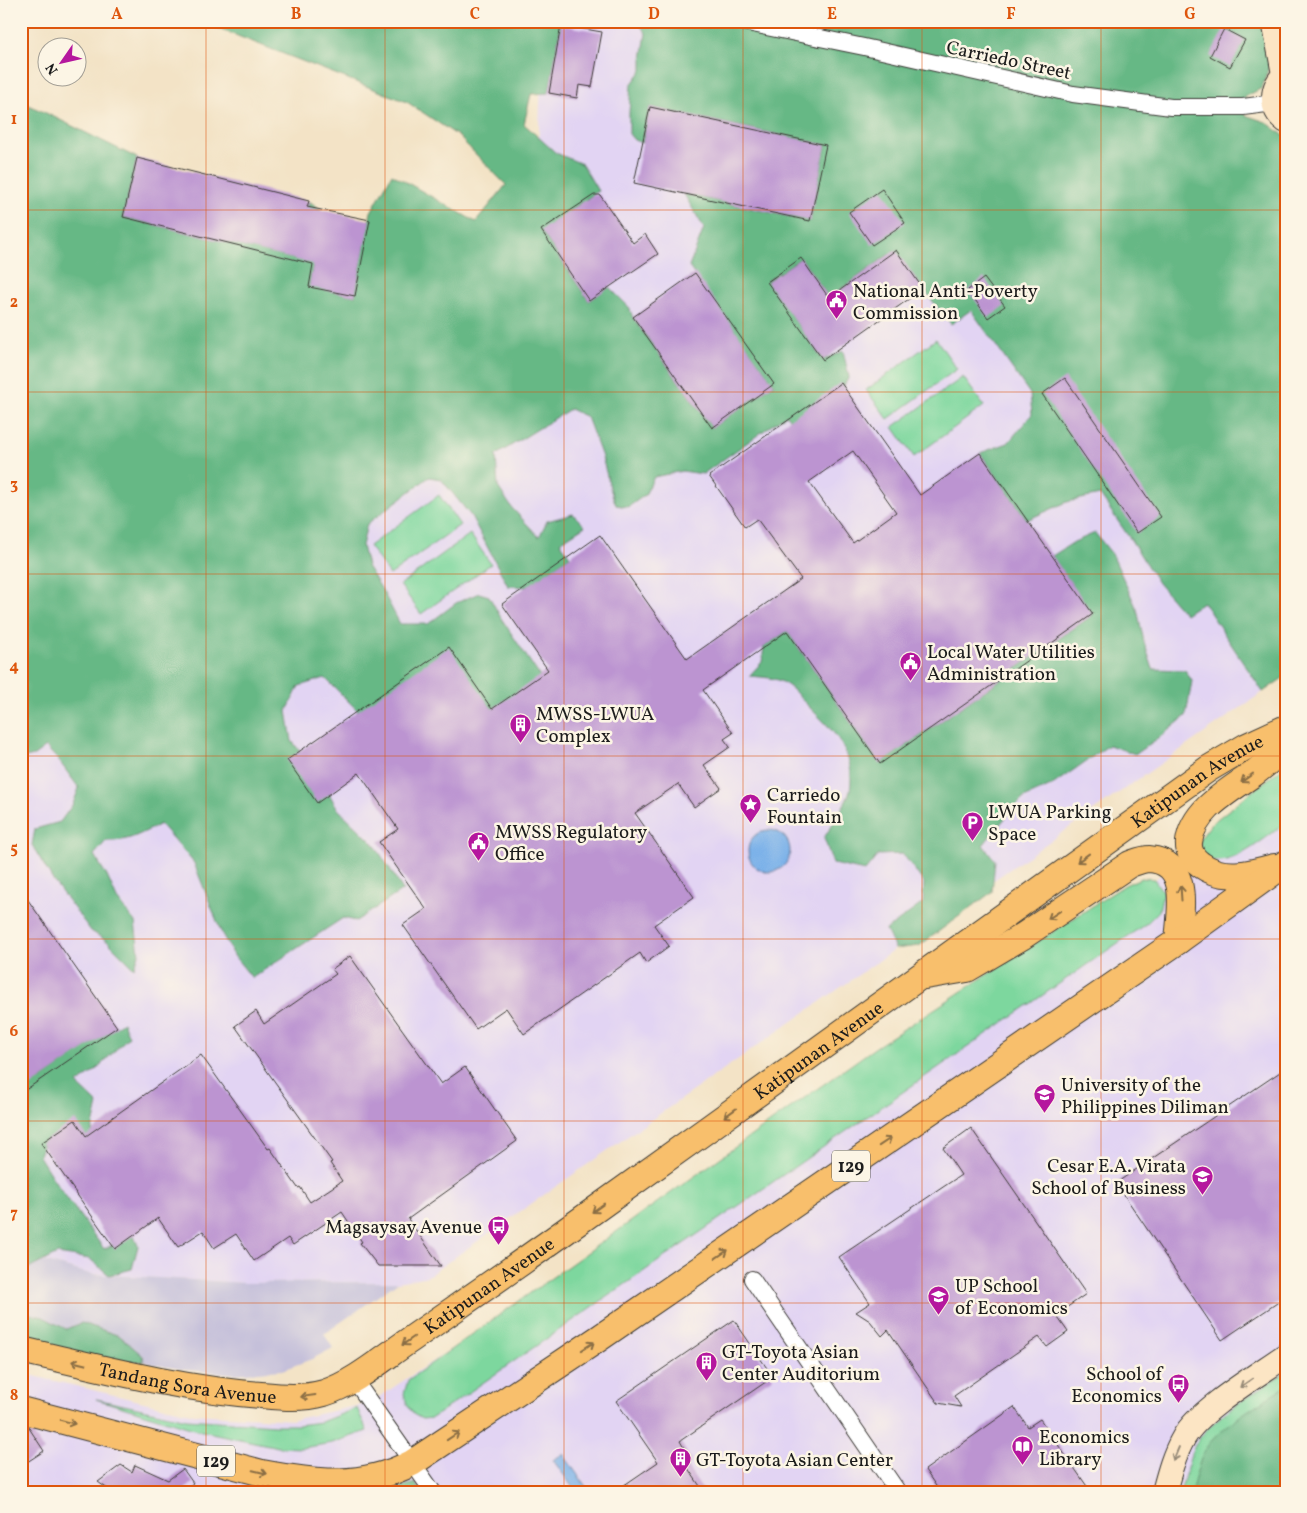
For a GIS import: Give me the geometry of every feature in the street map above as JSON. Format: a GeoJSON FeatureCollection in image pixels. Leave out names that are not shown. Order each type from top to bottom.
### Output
{"type":"FeatureCollection","features":[{"type":"Feature","properties":{"kind":"main road","name":"Katipunan Avenue"},"geometry":{"type":"LineString","coordinates":[[353,1378],[500,1278],[1208,769],[1247,746],[1286,728]]}},
{"type":"Feature","properties":{"kind":"main road"},"geometry":{"type":"LineString","coordinates":[[1284,864],[1256,872],[1231,875],[1217,873],[1197,862],[1191,855],[1189,845],[1190,834],[1202,814],[1218,799],[1286,748]]}},
{"type":"Feature","properties":{"kind":"main road"},"geometry":{"type":"LineString","coordinates":[[918,978],[967,969],[1023,936],[1130,864],[1148,859],[1160,862],[1171,868],[1180,882],[1181,900],[1178,941]]}},
{"type":"Feature","properties":{"kind":"main road","name":"129"},"geometry":{"type":"LineString","coordinates":[[21,1410],[262,1472],[302,1480],[335,1482],[361,1480],[394,1472],[412,1463],[598,1339],[1178,941],[1284,864]]}},
{"type":"Feature","properties":{"kind":"main road","name":"Tandang Sora Avenue"},"geometry":{"type":"LineString","coordinates":[[21,1350],[154,1380],[248,1394],[290,1397],[309,1396],[325,1393],[353,1378]]}},
{"type":"Feature","properties":{"kind":"street","name":"Carriedo Street"},"geometry":{"type":"LineString","coordinates":[[738,21],[1073,94],[1171,107],[1243,107],[1280,112]]}},
{"type":"Feature","properties":{"kind":"street"},"geometry":{"type":"LineString","coordinates":[[1274,21],[1285,74],[1279,80],[1276,87],[1280,112]]}},
{"type":"Feature","properties":{"kind":"street"},"geometry":{"type":"LineString","coordinates":[[752,1279],[898,1492]]}},
{"type":"Feature","properties":{"kind":"street"},"geometry":{"type":"LineString","coordinates":[[1164,1492],[1174,1459],[1183,1438],[1191,1427],[1226,1397],[1286,1355]]}},
{"type":"Feature","properties":{"kind":"street"},"geometry":{"type":"LineString","coordinates":[[353,1378],[432,1492]]}},
{"type":"Feature","properties":{"kind":"shaded area","name":"MWSS-LWUA Complex"},"geometry":{"type":"Polygon","coordinates":[[[543,21],[663,21],[897,65],[1286,676],[428,1276],[398,1282],[244,1283],[90,1274],[21,1255],[21,715],[259,507],[533,291],[543,21]]]}},
{"type":"Feature","properties":{"kind":"shaded area","name":"University of the Philippines Diliman"},"geometry":{"type":"Polygon","coordinates":[[[1286,794],[1286,1492],[21,1492],[21,1373],[194,1414],[291,1420],[370,1403],[1191,855],[1286,794]]]}},
{"type":"Feature","properties":{"kind":"shaded area"},"geometry":{"type":"Polygon","coordinates":[[[21,1255],[90,1274],[244,1283],[398,1282],[324,1334],[333,1348],[312,1359],[282,1370],[235,1374],[186,1370],[152,1364],[21,1332],[21,1255]]]}},
{"type":"Feature","properties":{"kind":"green space"},"geometry":{"type":"Polygon","coordinates":[[[199,21],[560,21],[549,93],[531,94],[524,124],[556,153],[582,164],[598,191],[541,231],[589,301],[609,287],[629,307],[633,318],[712,428],[774,384],[689,267],[704,228],[684,194],[810,221],[826,145],[650,107],[642,143],[634,140],[629,134],[631,85],[642,70],[646,33],[637,21],[1268,21],[1273,54],[1262,88],[1245,97],[1245,115],[1266,122],[1286,137],[1286,676],[1263,692],[1203,602],[1185,614],[1158,583],[1100,495],[1067,502],[1027,520],[980,453],[1008,443],[1032,414],[1030,394],[971,310],[951,324],[895,250],[829,298],[801,258],[767,281],[823,360],[843,351],[849,377],[834,402],[800,434],[786,415],[703,474],[682,471],[654,477],[645,495],[628,507],[616,505],[602,457],[587,417],[570,409],[496,455],[498,487],[512,508],[539,537],[547,521],[573,514],[585,526],[560,542],[570,556],[528,587],[508,586],[471,516],[441,479],[429,477],[367,524],[362,546],[367,566],[400,624],[428,624],[456,603],[479,593],[489,596],[501,618],[549,690],[503,722],[450,657],[362,715],[325,678],[299,686],[287,711],[292,741],[318,775],[338,809],[374,844],[403,890],[356,921],[343,918],[252,978],[235,957],[222,934],[194,863],[160,824],[128,839],[106,841],[94,855],[107,876],[117,899],[135,922],[139,954],[134,968],[107,941],[91,931],[54,882],[32,845],[35,829],[60,822],[73,804],[79,788],[46,747],[34,756],[21,759],[21,102],[137,158],[123,217],[294,259],[309,201],[323,211],[309,286],[355,296],[371,212],[392,174],[476,222],[506,185],[458,136],[407,102],[199,21]]]}},
{"type":"Feature","properties":{"kind":"green space"},"geometry":{"type":"Polygon","coordinates":[[[936,339],[957,369],[888,419],[866,390],[936,339]]]}},
{"type":"Feature","properties":{"kind":"green space"},"geometry":{"type":"Polygon","coordinates":[[[963,377],[984,406],[914,457],[893,427],[963,377]]]}},
{"type":"Feature","properties":{"kind":"green space"},"geometry":{"type":"Polygon","coordinates":[[[439,495],[460,525],[390,575],[369,546],[439,495]]]}},
{"type":"Feature","properties":{"kind":"green space"},"geometry":{"type":"Polygon","coordinates":[[[1095,533],[1112,554],[1137,609],[1144,642],[1153,669],[1185,670],[1192,681],[1186,716],[1135,754],[1109,745],[1051,786],[1024,798],[983,845],[995,860],[992,892],[919,946],[895,949],[886,930],[923,903],[924,883],[903,854],[878,855],[865,871],[833,864],[824,838],[849,795],[851,777],[850,765],[846,754],[841,743],[826,724],[788,686],[773,679],[749,676],[762,662],[764,647],[787,631],[880,764],[1093,615],[1052,556],[1074,542],[1095,533]]]}},
{"type":"Feature","properties":{"kind":"green space"},"geometry":{"type":"Polygon","coordinates":[[[470,534],[491,564],[421,614],[400,585],[470,534]]]}},
{"type":"Feature","properties":{"kind":"green space"},"geometry":{"type":"Polygon","coordinates":[[[1286,765],[1286,823],[1252,848],[1233,858],[1215,861],[1201,855],[1200,839],[1212,823],[1286,765]]]}},
{"type":"Feature","properties":{"kind":"green space"},"geometry":{"type":"Polygon","coordinates":[[[1141,878],[1154,879],[1163,892],[1159,911],[1147,923],[432,1418],[422,1419],[413,1414],[404,1394],[408,1380],[876,1047],[1125,885],[1141,878]]]}},
{"type":"Feature","properties":{"kind":"green space"},"geometry":{"type":"Polygon","coordinates":[[[123,1022],[129,1036],[96,1070],[77,1084],[98,1104],[90,1140],[75,1121],[43,1142],[39,1156],[104,1249],[134,1235],[138,1246],[132,1269],[109,1275],[90,1259],[57,1254],[32,1267],[21,1268],[21,1093],[123,1022]]]}},
{"type":"Feature","properties":{"kind":"green space"},"geometry":{"type":"Polygon","coordinates":[[[21,1312],[43,1317],[66,1329],[82,1323],[120,1336],[143,1356],[144,1362],[92,1358],[21,1340],[21,1312]]]}},
{"type":"Feature","properties":{"kind":"green space"},"geometry":{"type":"Polygon","coordinates":[[[1286,1372],[1286,1492],[1180,1492],[1193,1448],[1210,1426],[1235,1406],[1286,1372]]]}},
{"type":"Feature","properties":{"kind":"green space"},"geometry":{"type":"Polygon","coordinates":[[[1286,1386],[1286,1492],[1191,1492],[1202,1457],[1213,1439],[1243,1414],[1286,1386]]]}},
{"type":"Feature","properties":{"kind":"green space"},"geometry":{"type":"Polygon","coordinates":[[[96,1399],[187,1419],[275,1425],[321,1422],[357,1408],[367,1431],[332,1443],[302,1448],[278,1447],[197,1430],[96,1399]]]}},
{"type":"Feature","properties":{"kind":"green space"},"geometry":{"type":"Polygon","coordinates":[[[415,1483],[421,1492],[383,1492],[415,1483]]]}},
{"type":"Feature","properties":{"kind":"water","name":"Carriedo Fountain"},"geometry":{"type":"Polygon","coordinates":[[[769,830],[784,836],[790,851],[784,866],[769,872],[754,866],[748,851],[754,836],[769,830]]]}},
{"type":"Feature","properties":{"kind":"water"},"geometry":{"type":"Polygon","coordinates":[[[563,1454],[587,1488],[582,1492],[576,1492],[553,1460],[563,1454]]]}},
{"type":"Feature","properties":{"kind":"building"},"geometry":{"type":"Polygon","coordinates":[[[561,25],[602,32],[592,87],[579,85],[577,98],[549,93],[561,25]]]}},
{"type":"Feature","properties":{"kind":"building"},"geometry":{"type":"Polygon","coordinates":[[[1224,29],[1245,40],[1230,67],[1210,56],[1224,29]]]}},
{"type":"Feature","properties":{"kind":"building"},"geometry":{"type":"Polygon","coordinates":[[[650,107],[826,145],[810,221],[634,183],[650,107]]]}},
{"type":"Feature","properties":{"kind":"building"},"geometry":{"type":"Polygon","coordinates":[[[137,158],[309,201],[307,207],[370,220],[355,296],[309,287],[313,264],[123,217],[137,158]]]}},
{"type":"Feature","properties":{"kind":"building"},"geometry":{"type":"Polygon","coordinates":[[[882,189],[905,223],[872,245],[849,212],[882,189]]]}},
{"type":"Feature","properties":{"kind":"building"},"geometry":{"type":"Polygon","coordinates":[[[594,195],[600,195],[633,243],[645,234],[658,254],[589,301],[541,230],[594,195]]]}},
{"type":"Feature","properties":{"kind":"building","name":"National Anti-Poverty Commission"},"geometry":{"type":"Polygon","coordinates":[[[896,250],[923,289],[823,360],[767,282],[801,258],[829,298],[896,250]]]}},
{"type":"Feature","properties":{"kind":"building"},"geometry":{"type":"Polygon","coordinates":[[[695,273],[774,384],[712,428],[633,317],[695,273]]]}},
{"type":"Feature","properties":{"kind":"building"},"geometry":{"type":"Polygon","coordinates":[[[984,278],[1005,306],[988,318],[968,290],[984,278]]]}},
{"type":"Feature","properties":{"kind":"building"},"geometry":{"type":"Polygon","coordinates":[[[1065,378],[1161,517],[1137,533],[1042,394],[1065,378]]]}},
{"type":"Feature","properties":{"kind":"building","name":"MWSS-LWUA Complex"},"geometry":{"type":"Polygon","coordinates":[[[841,383],[920,495],[980,453],[1093,614],[880,764],[787,631],[703,690],[733,733],[724,739],[730,747],[704,765],[721,788],[694,807],[678,784],[635,813],[694,897],[654,925],[669,946],[646,963],[640,953],[524,1034],[506,1008],[476,1029],[403,925],[426,909],[379,842],[398,829],[359,773],[317,803],[287,760],[449,647],[492,709],[548,670],[502,604],[600,535],[687,659],[801,579],[757,519],[745,527],[709,476],[841,383]],[[853,451],[809,482],[853,543],[896,512],[853,451]]]}},
{"type":"Feature","properties":{"kind":"building"},"geometry":{"type":"Polygon","coordinates":[[[21,890],[117,1027],[21,1093],[21,890]]]}},
{"type":"Feature","properties":{"kind":"building"},"geometry":{"type":"Polygon","coordinates":[[[350,956],[441,1084],[465,1067],[517,1141],[408,1219],[441,1266],[378,1266],[360,1243],[362,1242],[342,1212],[293,1245],[288,1238],[254,1261],[236,1234],[214,1248],[203,1231],[178,1247],[158,1218],[115,1249],[41,1143],[75,1120],[86,1136],[201,1055],[268,1149],[270,1148],[310,1202],[342,1181],[330,1163],[332,1162],[235,1026],[256,1011],[264,1024],[336,974],[332,969],[350,956]]]}},
{"type":"Feature","properties":{"kind":"building"},"geometry":{"type":"Polygon","coordinates":[[[1286,1068],[1286,1297],[1222,1340],[1116,1183],[1286,1068]]]}},
{"type":"Feature","properties":{"kind":"building"},"geometry":{"type":"Polygon","coordinates":[[[971,1128],[1086,1294],[1056,1315],[1068,1332],[1047,1347],[1039,1337],[954,1396],[961,1407],[938,1403],[888,1330],[882,1336],[870,1321],[856,1312],[870,1303],[839,1257],[961,1175],[943,1148],[971,1128]]]}},
{"type":"Feature","properties":{"kind":"building","name":"GT-Toyota Asian Center Auditorium"},"geometry":{"type":"Polygon","coordinates":[[[734,1320],[773,1377],[680,1441],[691,1460],[685,1464],[704,1492],[614,1492],[658,1462],[616,1401],[734,1320]]]}},
{"type":"Feature","properties":{"kind":"building"},"geometry":{"type":"Polygon","coordinates":[[[1014,1407],[1028,1427],[1040,1419],[1091,1492],[940,1492],[925,1470],[1014,1407]]]}},
{"type":"Feature","properties":{"kind":"building"},"geometry":{"type":"Polygon","coordinates":[[[21,1426],[29,1428],[44,1451],[21,1466],[21,1426]]]}},
{"type":"Feature","properties":{"kind":"building"},"geometry":{"type":"Polygon","coordinates":[[[121,1465],[132,1472],[135,1465],[168,1480],[183,1469],[193,1483],[185,1489],[191,1492],[112,1492],[98,1482],[121,1465]]]}},
{"type":"Feature","properties":{"kind":"place","name":"National Anti-Poverty Commission"},"geometry":{"type":"Point","coordinates":[837,320]}},
{"type":"Feature","properties":{"kind":"place","name":"Local Water Utilities Administration"},"geometry":{"type":"Point","coordinates":[911,681]}},
{"type":"Feature","properties":{"kind":"place","name":"MWSS-LWUA Complex"},"geometry":{"type":"Point","coordinates":[520,743]}},
{"type":"Feature","properties":{"kind":"place","name":"Carriedo Fountain"},"geometry":{"type":"Point","coordinates":[751,824]}},
{"type":"Feature","properties":{"kind":"place","name":"LWUA Parking Space"},"geometry":{"type":"Point","coordinates":[972,841]}},
{"type":"Feature","properties":{"kind":"place","name":"MWSS Regulatory Office"},"geometry":{"type":"Point","coordinates":[479,861]}},
{"type":"Feature","properties":{"kind":"place","name":"University of the Philippines Diliman"},"geometry":{"type":"Point","coordinates":[1045,1114]}},
{"type":"Feature","properties":{"kind":"place","name":"Cesar E.A. Virata School of Business"},"geometry":{"type":"Point","coordinates":[1202,1195]}},
{"type":"Feature","properties":{"kind":"place","name":"Magsaysay Avenue"},"geometry":{"type":"Point","coordinates":[498,1245]}},
{"type":"Feature","properties":{"kind":"place","name":"UP School of Economics"},"geometry":{"type":"Point","coordinates":[939,1315]}},
{"type":"Feature","properties":{"kind":"place","name":"GT-Toyota Asian Center Auditorium"},"geometry":{"type":"Point","coordinates":[706,1381]}},
{"type":"Feature","properties":{"kind":"place","name":"School of Economics"},"geometry":{"type":"Point","coordinates":[1178,1403]}},
{"type":"Feature","properties":{"kind":"place","name":"Economics Library"},"geometry":{"type":"Point","coordinates":[1023,1466]}},
{"type":"Feature","properties":{"kind":"place","name":"GT-Toyota Asian Center"},"geometry":{"type":"Point","coordinates":[680,1478]}}]}
